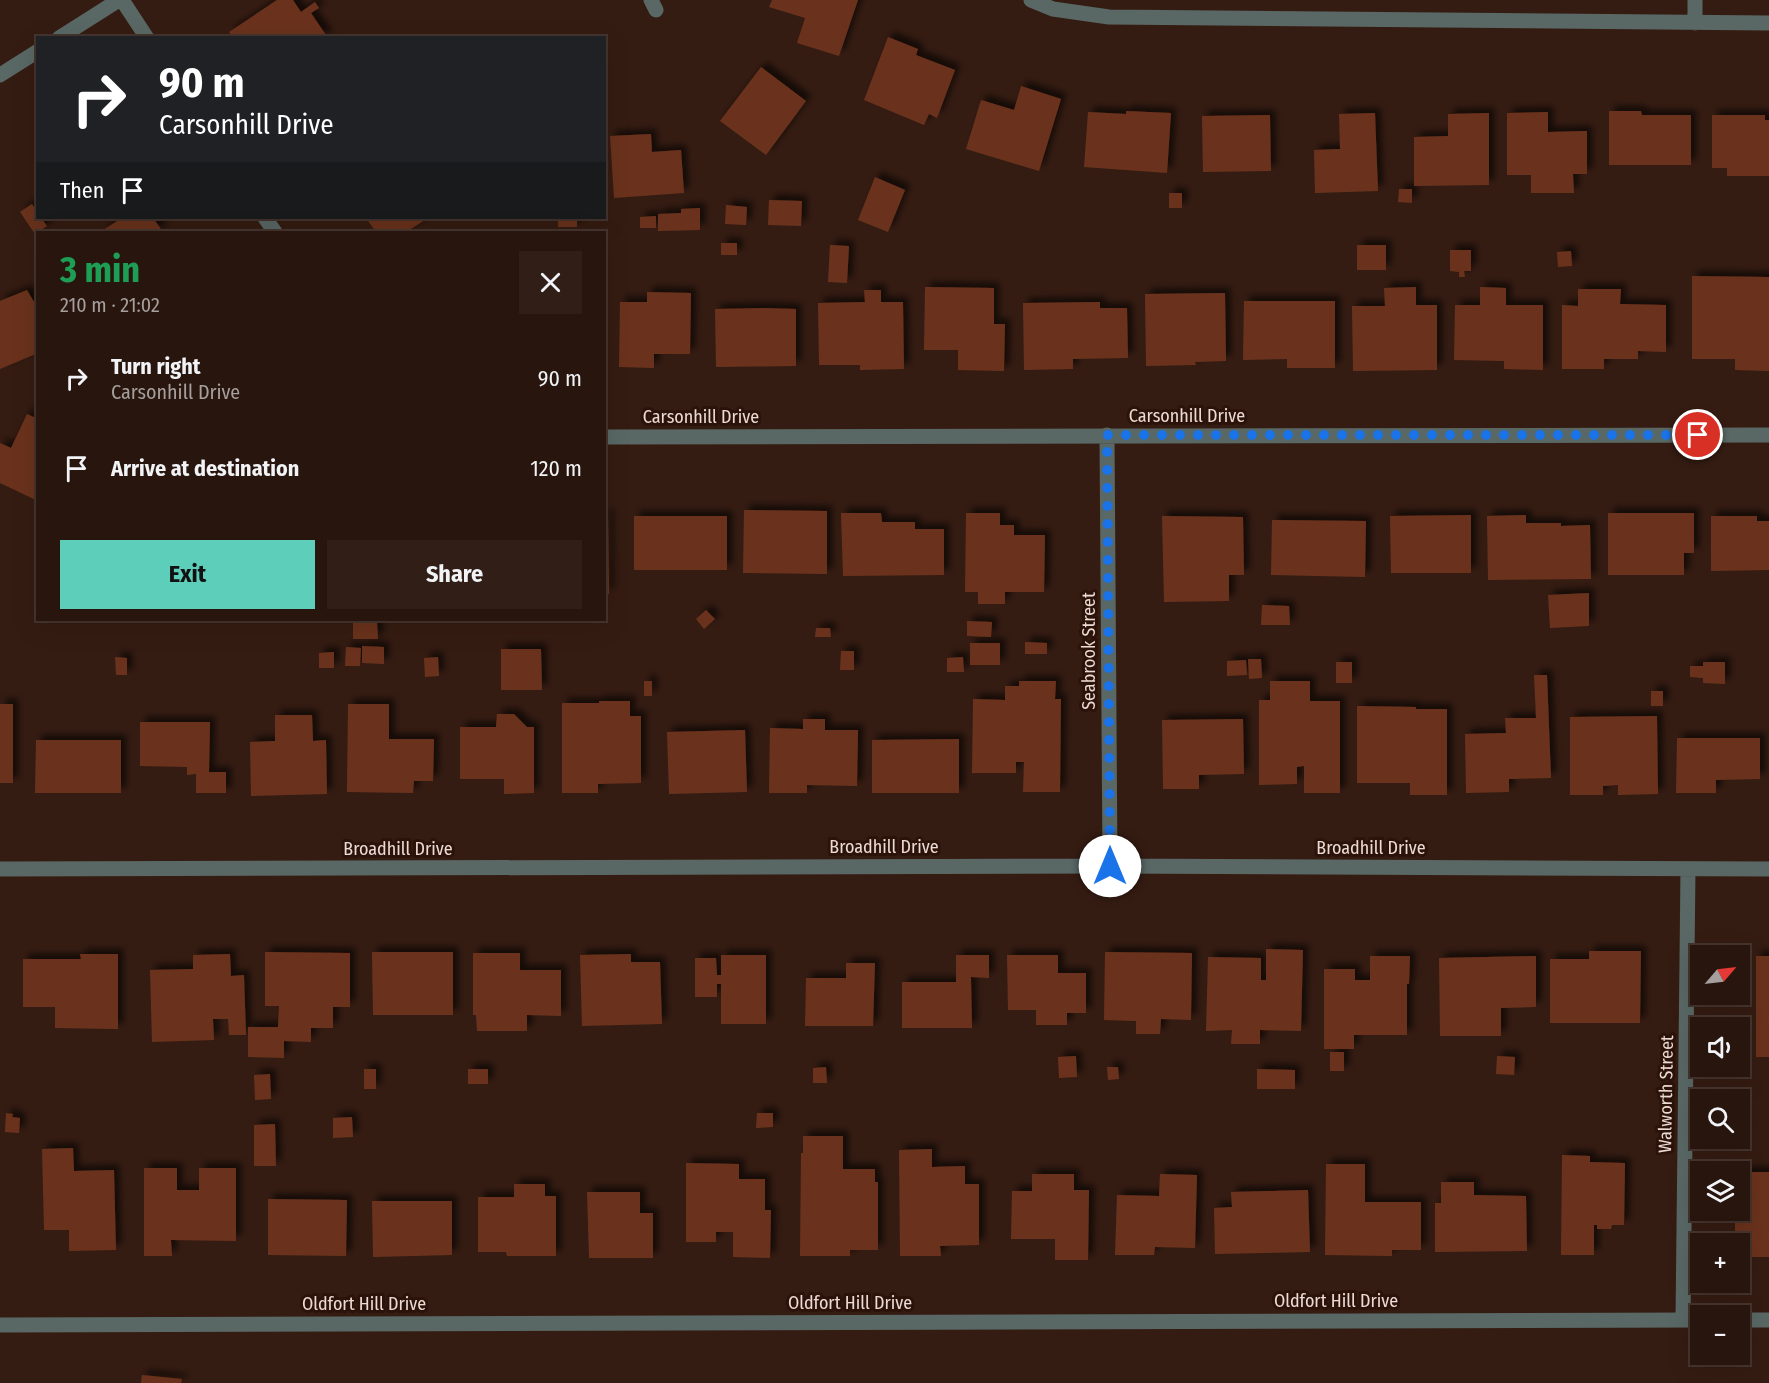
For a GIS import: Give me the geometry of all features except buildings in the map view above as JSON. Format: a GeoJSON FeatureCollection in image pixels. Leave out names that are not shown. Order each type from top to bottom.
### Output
{"type":"FeatureCollection","features":[{"type":"Feature","properties":{"kind":"street"},"geometry":{"type":"LineString","coordinates":[[62,36],[121,0],[146,36]]}},
{"type":"Feature","properties":{"kind":"street"},"geometry":{"type":"LineString","coordinates":[[1031,0],[1053,9],[1109,17],[1769,23]]}},
{"type":"Feature","properties":{"kind":"street"},"geometry":{"type":"LineString","coordinates":[[1695,0],[1695,23]]}},
{"type":"Feature","properties":{"kind":"street"},"geometry":{"type":"LineString","coordinates":[[0,75],[36,52]]}},
{"type":"Feature","properties":{"kind":"street","name":"Seabrook Street"},"geometry":{"type":"LineString","coordinates":[[1107,435],[1110,866]]}},
{"type":"Feature","properties":{"kind":"street","name":"Carsonhill Drive"},"geometry":{"type":"LineString","coordinates":[[606,437],[1769,435]]}},
{"type":"Feature","properties":{"kind":"street","name":"Broadhill Drive"},"geometry":{"type":"LineString","coordinates":[[0,869],[1110,866],[1769,868]]}},
{"type":"Feature","properties":{"kind":"street","name":"Walworth Street"},"geometry":{"type":"LineString","coordinates":[[1683,1320],[1688,869]]}},
{"type":"Feature","properties":{"kind":"street","name":"Oldfort Hill Drive"},"geometry":{"type":"LineString","coordinates":[[0,1325],[1690,1320]]}},
{"type":"Feature","properties":{"kind":"street"},"geometry":{"type":"LineString","coordinates":[[1750,1320],[1769,1320]]}},
{"type":"Feature","properties":{"kind":"route"},"geometry":{"type":"LineString","coordinates":[[1110,866],[1107,435],[1698,435]]}}]}
